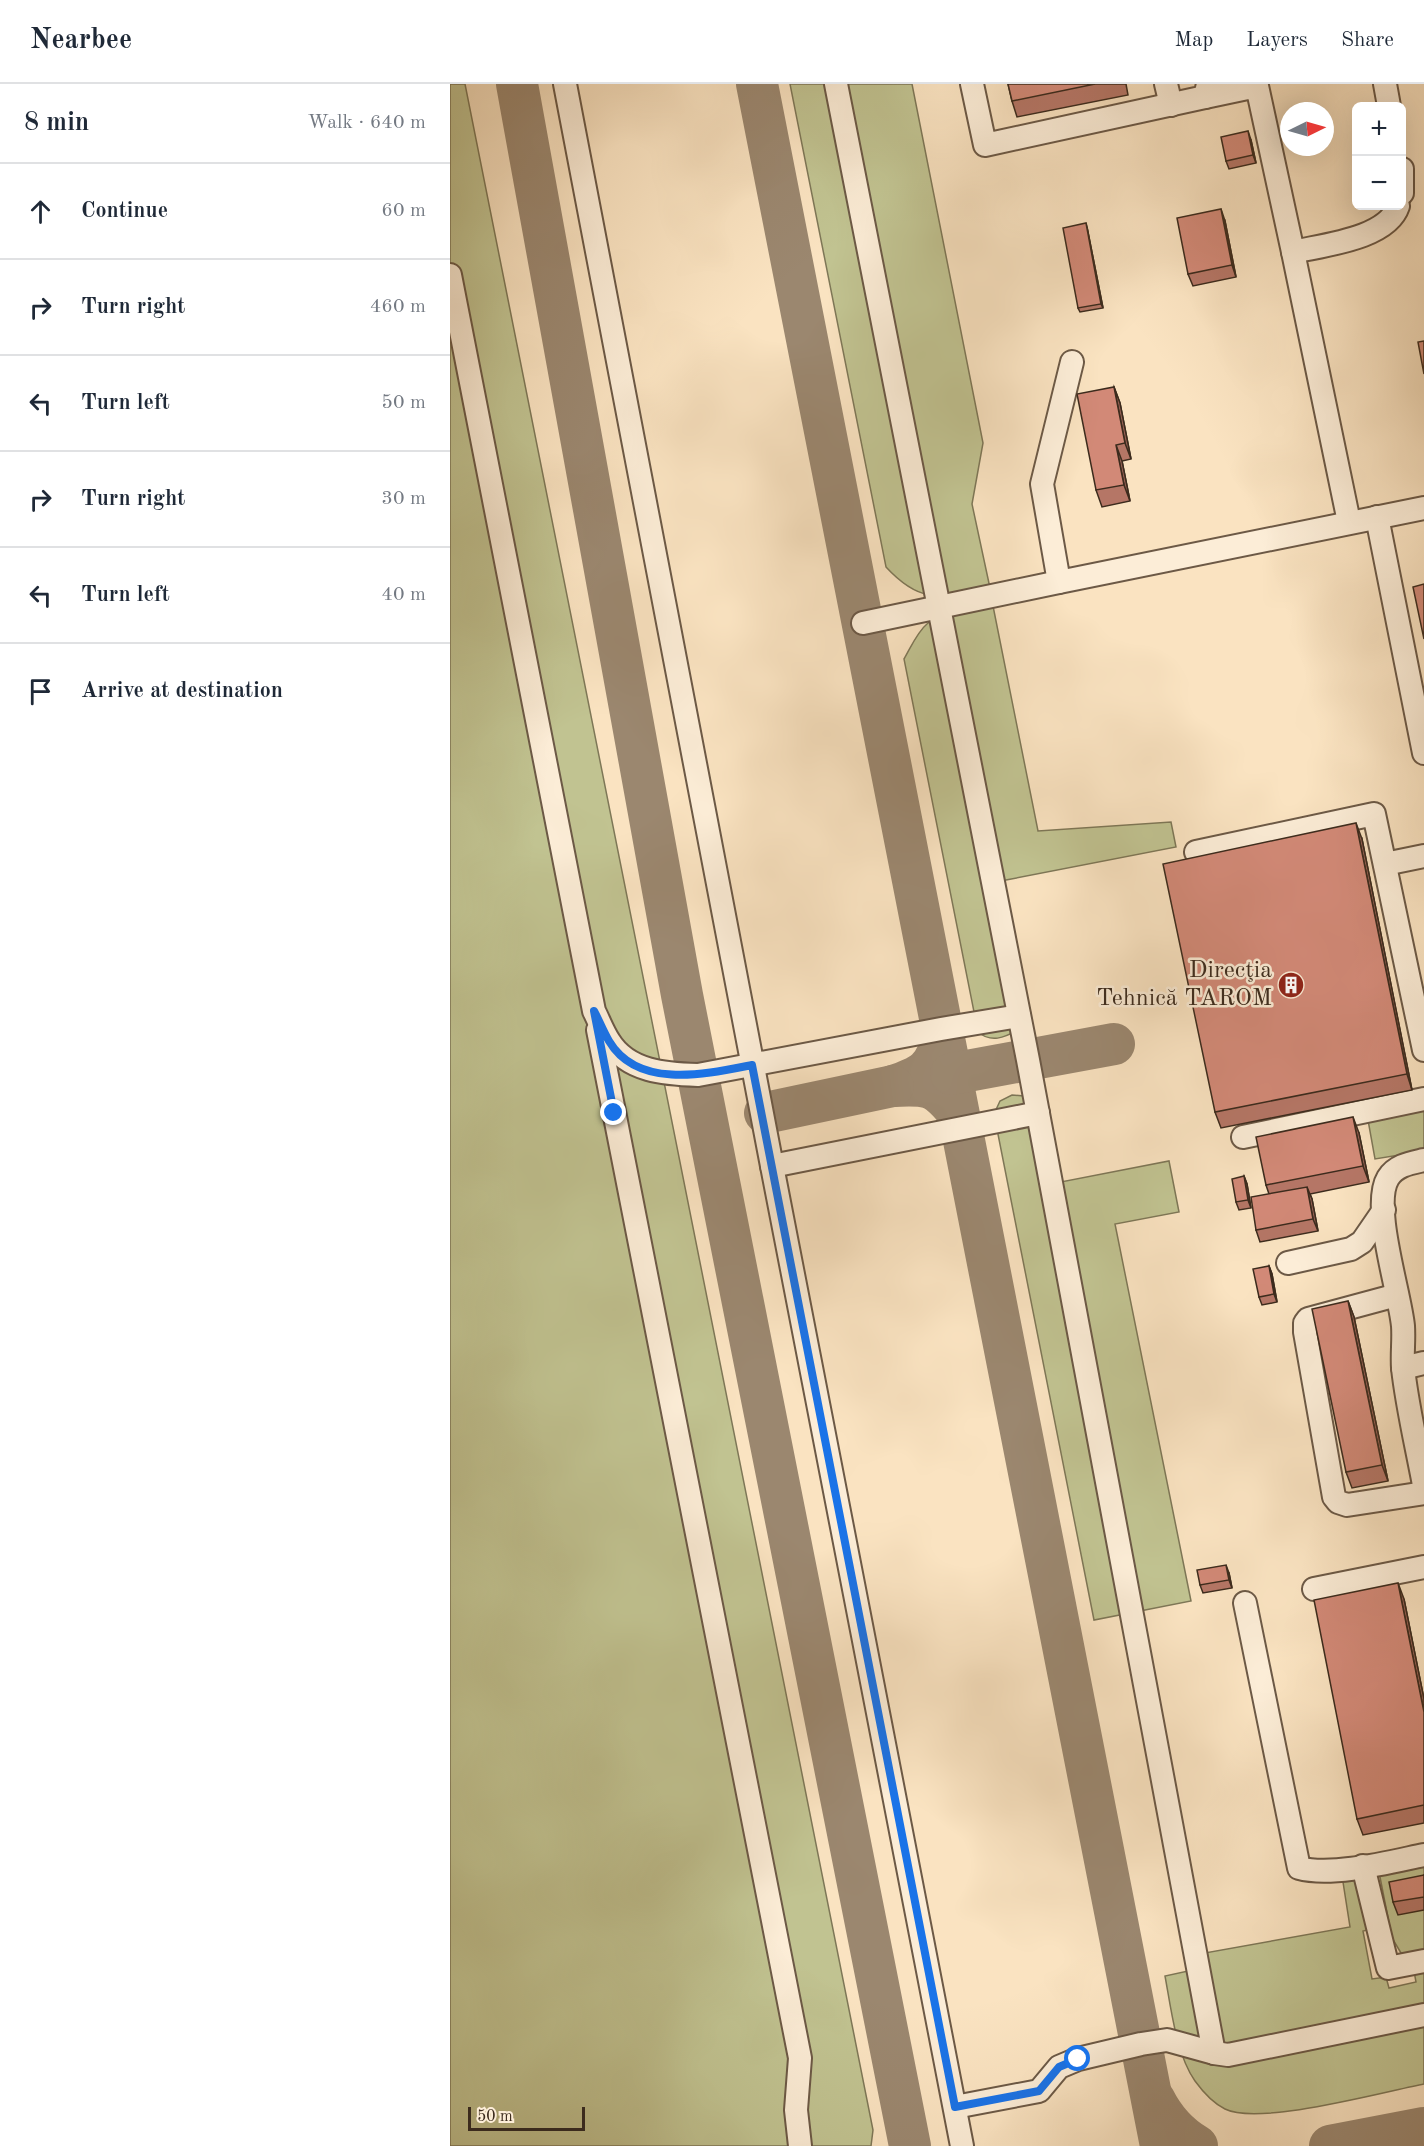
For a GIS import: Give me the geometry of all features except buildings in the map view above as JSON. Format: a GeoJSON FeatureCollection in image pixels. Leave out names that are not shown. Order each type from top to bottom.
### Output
{"type":"FeatureCollection","features":[{"type":"Feature","properties":{"kind":"lane"},"geometry":{"type":"LineString","coordinates":[[565,84],[752,1065],[962,2146]]}},
{"type":"Feature","properties":{"kind":"lane"},"geometry":{"type":"LineString","coordinates":[[836,84],[1038,1113],[1214,2053]]}},
{"type":"Feature","properties":{"kind":"lane"},"geometry":{"type":"LineString","coordinates":[[972,84],[985,145],[1168,94],[1259,87],[1349,522]]}},
{"type":"Feature","properties":{"kind":"lane"},"geometry":{"type":"LineString","coordinates":[[1385,84],[1388,102]]}},
{"type":"Feature","properties":{"kind":"lane"},"geometry":{"type":"LineString","coordinates":[[1293,252],[1368,234],[1386,223],[1395,210]]}},
{"type":"Feature","properties":{"kind":"lane"},"geometry":{"type":"LineString","coordinates":[[450,275],[800,2058],[796,2110],[800,2146]]}},
{"type":"Feature","properties":{"kind":"lane"},"geometry":{"type":"LineString","coordinates":[[1059,582],[1042,484],[1072,362]]}},
{"type":"Feature","properties":{"kind":"lane"},"geometry":{"type":"LineString","coordinates":[[863,623],[1424,508]]}},
{"type":"Feature","properties":{"kind":"lane"},"geometry":{"type":"LineString","coordinates":[[1377,517],[1424,753]]}},
{"type":"Feature","properties":{"kind":"lane"},"geometry":{"type":"LineString","coordinates":[[1196,852],[1374,814],[1424,1050]]}},
{"type":"Feature","properties":{"kind":"lane"},"geometry":{"type":"LineString","coordinates":[[1385,864],[1424,856]]}},
{"type":"Feature","properties":{"kind":"lane"},"geometry":{"type":"LineString","coordinates":[[594,1011],[609,1042],[626,1059],[643,1068],[670,1074],[698,1076],[1019,1016]]}},
{"type":"Feature","properties":{"kind":"lane"},"geometry":{"type":"LineString","coordinates":[[1244,1137],[1424,1099]]}},
{"type":"Feature","properties":{"kind":"lane"},"geometry":{"type":"LineString","coordinates":[[772,1166],[1038,1113]]}},
{"type":"Feature","properties":{"kind":"lane"},"geometry":{"type":"LineString","coordinates":[[1424,1160],[1406,1164],[1397,1169],[1388,1178],[1383,1194],[1386,1233],[1397,1295],[1414,1365],[1424,1485]]}},
{"type":"Feature","properties":{"kind":"lane"},"geometry":{"type":"LineString","coordinates":[[1288,1263],[1351,1249],[1362,1242],[1384,1210]]}},
{"type":"Feature","properties":{"kind":"lane"},"geometry":{"type":"LineString","coordinates":[[1397,1295],[1308,1319],[1305,1323],[1305,1332],[1334,1497],[1338,1502],[1347,1505],[1424,1493]]}},
{"type":"Feature","properties":{"kind":"lane"},"geometry":{"type":"LineString","coordinates":[[1314,1589],[1424,1567]]}},
{"type":"Feature","properties":{"kind":"lane"},"geometry":{"type":"LineString","coordinates":[[1245,1603],[1299,1868],[1313,1872],[1424,1855]]}},
{"type":"Feature","properties":{"kind":"lane"},"geometry":{"type":"LineString","coordinates":[[1385,1848],[1424,1841]]}},
{"type":"Feature","properties":{"kind":"lane"},"geometry":{"type":"LineString","coordinates":[[1363,1866],[1388,1968],[1424,1961]]}},
{"type":"Feature","properties":{"kind":"lane"},"geometry":{"type":"LineString","coordinates":[[955,2107],[1039,2091],[1059,2067],[1078,2059],[1141,2044],[1167,2040],[1228,2055],[1424,2015]]}},
{"type":"Feature","properties":{"kind":"green space"},"geometry":{"type":"Polygon","coordinates":[[[450,84],[465,84],[873,2130],[871,2146],[450,2146],[450,84]]]}},
{"type":"Feature","properties":{"kind":"green space"},"geometry":{"type":"Polygon","coordinates":[[[790,84],[912,84],[983,443],[972,504],[990,588],[934,596],[911,588],[886,567],[790,84]]]}},
{"type":"Feature","properties":{"kind":"green space"},"geometry":{"type":"Polygon","coordinates":[[[993,606],[1038,831],[1171,822],[1176,847],[1006,880],[1000,884],[1018,1030],[1003,1037],[993,1038],[978,1032],[904,659],[914,640],[928,623],[942,615],[993,606]]]}},
{"type":"Feature","properties":{"kind":"green space"},"geometry":{"type":"Polygon","coordinates":[[[1012,1095],[1024,1096],[1056,1183],[1169,1161],[1179,1212],[1115,1224],[1191,1601],[1094,1620],[994,1114],[1000,1101],[1012,1095]]]}},
{"type":"Feature","properties":{"kind":"green space"},"geometry":{"type":"Polygon","coordinates":[[[1424,1110],[1424,1151],[1375,1159],[1368,1120],[1424,1110]]]}},
{"type":"Feature","properties":{"kind":"green space"},"geometry":{"type":"Polygon","coordinates":[[[1424,1863],[1424,1952],[1412,1955],[1401,1953],[1392,1938],[1379,1872],[1424,1863]]]}},
{"type":"Feature","properties":{"kind":"green space"},"geometry":{"type":"Polygon","coordinates":[[[1353,1877],[1365,1897],[1372,1929],[1363,1931],[1372,1979],[1386,1977],[1389,1988],[1416,1982],[1414,1971],[1424,1969],[1424,2084],[1292,2111],[1242,2113],[1221,2107],[1198,2085],[1183,2058],[1175,2030],[1165,1976],[1202,1968],[1199,1954],[1350,1927],[1343,1882],[1344,1878],[1353,1877]]]}},
{"type":"Feature","properties":{"kind":"taxiway"},"geometry":{"type":"LineString","coordinates":[[517,84],[682,995],[910,2146]]}},
{"type":"Feature","properties":{"kind":"taxiway"},"geometry":{"type":"LineString","coordinates":[[757,84],[1161,2146]]}},
{"type":"Feature","properties":{"kind":"taxiway"},"geometry":{"type":"LineString","coordinates":[[943,1036],[932,1064],[920,1075],[893,1086],[915,1085],[930,1088],[943,1097],[958,1113]]}},
{"type":"Feature","properties":{"kind":"taxiway"},"geometry":{"type":"LineString","coordinates":[[951,1074],[1114,1044]]}},
{"type":"Feature","properties":{"kind":"taxiway"},"geometry":{"type":"LineString","coordinates":[[765,1113],[893,1086]]}},
{"type":"Feature","properties":{"kind":"taxiway"},"geometry":{"type":"LineString","coordinates":[[1154,2099],[1172,2126],[1197,2146]]}},
{"type":"Feature","properties":{"kind":"taxiway"},"geometry":{"type":"LineString","coordinates":[[1330,2146],[1424,2128]]}},
{"type":"Feature","properties":{"kind":"place","name":"Direcţia Tehnică TAROM"},"geometry":{"type":"Point","coordinates":[1291,985]}},
{"type":"Feature","properties":{"kind":"route"},"geometry":{"type":"LineString","coordinates":[[614,1113],[594,1011],[609,1042],[626,1059],[643,1068],[670,1074],[698,1076],[752,1065],[955,2107],[1039,2091],[1059,2067],[1078,2059]]}}]}
